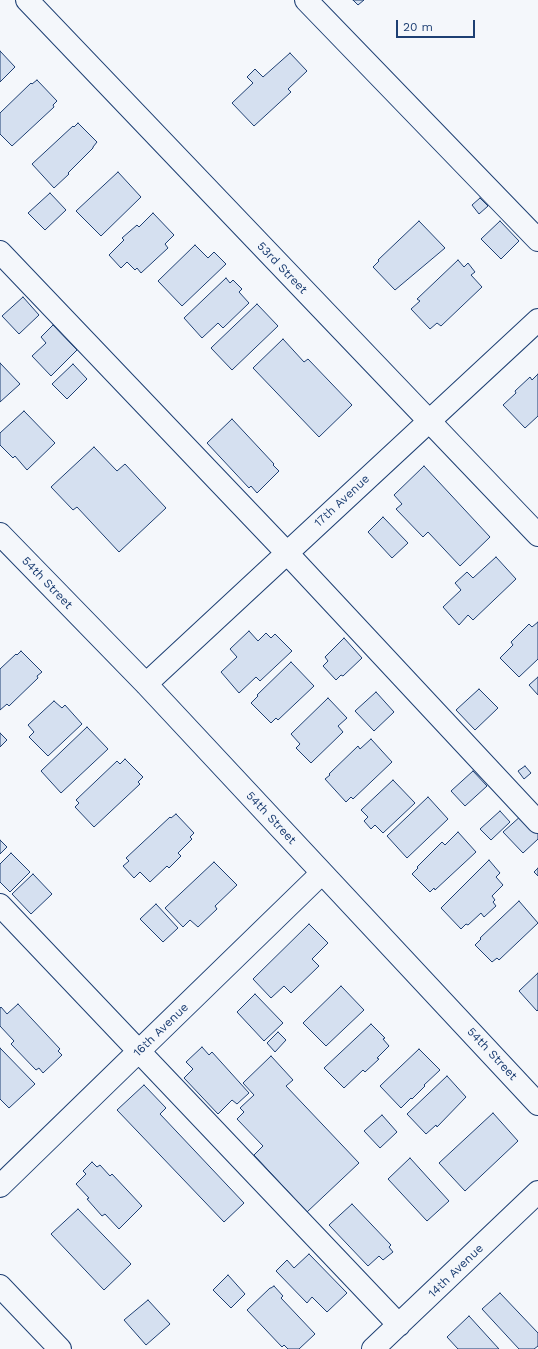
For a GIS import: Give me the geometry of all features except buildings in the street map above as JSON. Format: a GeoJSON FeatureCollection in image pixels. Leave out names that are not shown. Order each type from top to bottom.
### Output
{"type":"FeatureCollection","features":[{"type":"Feature","properties":{"kind":"street","name":"53rd Street"},"geometry":{"type":"LineString","coordinates":[[27,0],[538,535]]}},
{"type":"Feature","properties":{"kind":"street"},"geometry":{"type":"LineString","coordinates":[[306,0],[538,240]]}},
{"type":"Feature","properties":{"kind":"street"},"geometry":{"type":"LineString","coordinates":[[0,252],[287,552],[538,822]]}},
{"type":"Feature","properties":{"kind":"street","name":"17th Avenue"},"geometry":{"type":"LineString","coordinates":[[146,684],[538,320]]}},
{"type":"Feature","properties":{"kind":"street","name":"54th Street"},"geometry":{"type":"LineString","coordinates":[[0,534],[146,684],[538,1104]]}},
{"type":"Feature","properties":{"kind":"street","name":"16th Avenue"},"geometry":{"type":"LineString","coordinates":[[0,1186],[322,873]]}},
{"type":"Feature","properties":{"kind":"street"},"geometry":{"type":"LineString","coordinates":[[0,905],[399,1325]]}},
{"type":"Feature","properties":{"kind":"street","name":"14th Avenue"},"geometry":{"type":"LineString","coordinates":[[373,1349],[538,1192]]}},
{"type":"Feature","properties":{"kind":"street"},"geometry":{"type":"LineString","coordinates":[[0,1286],[60,1349]]}}]}
